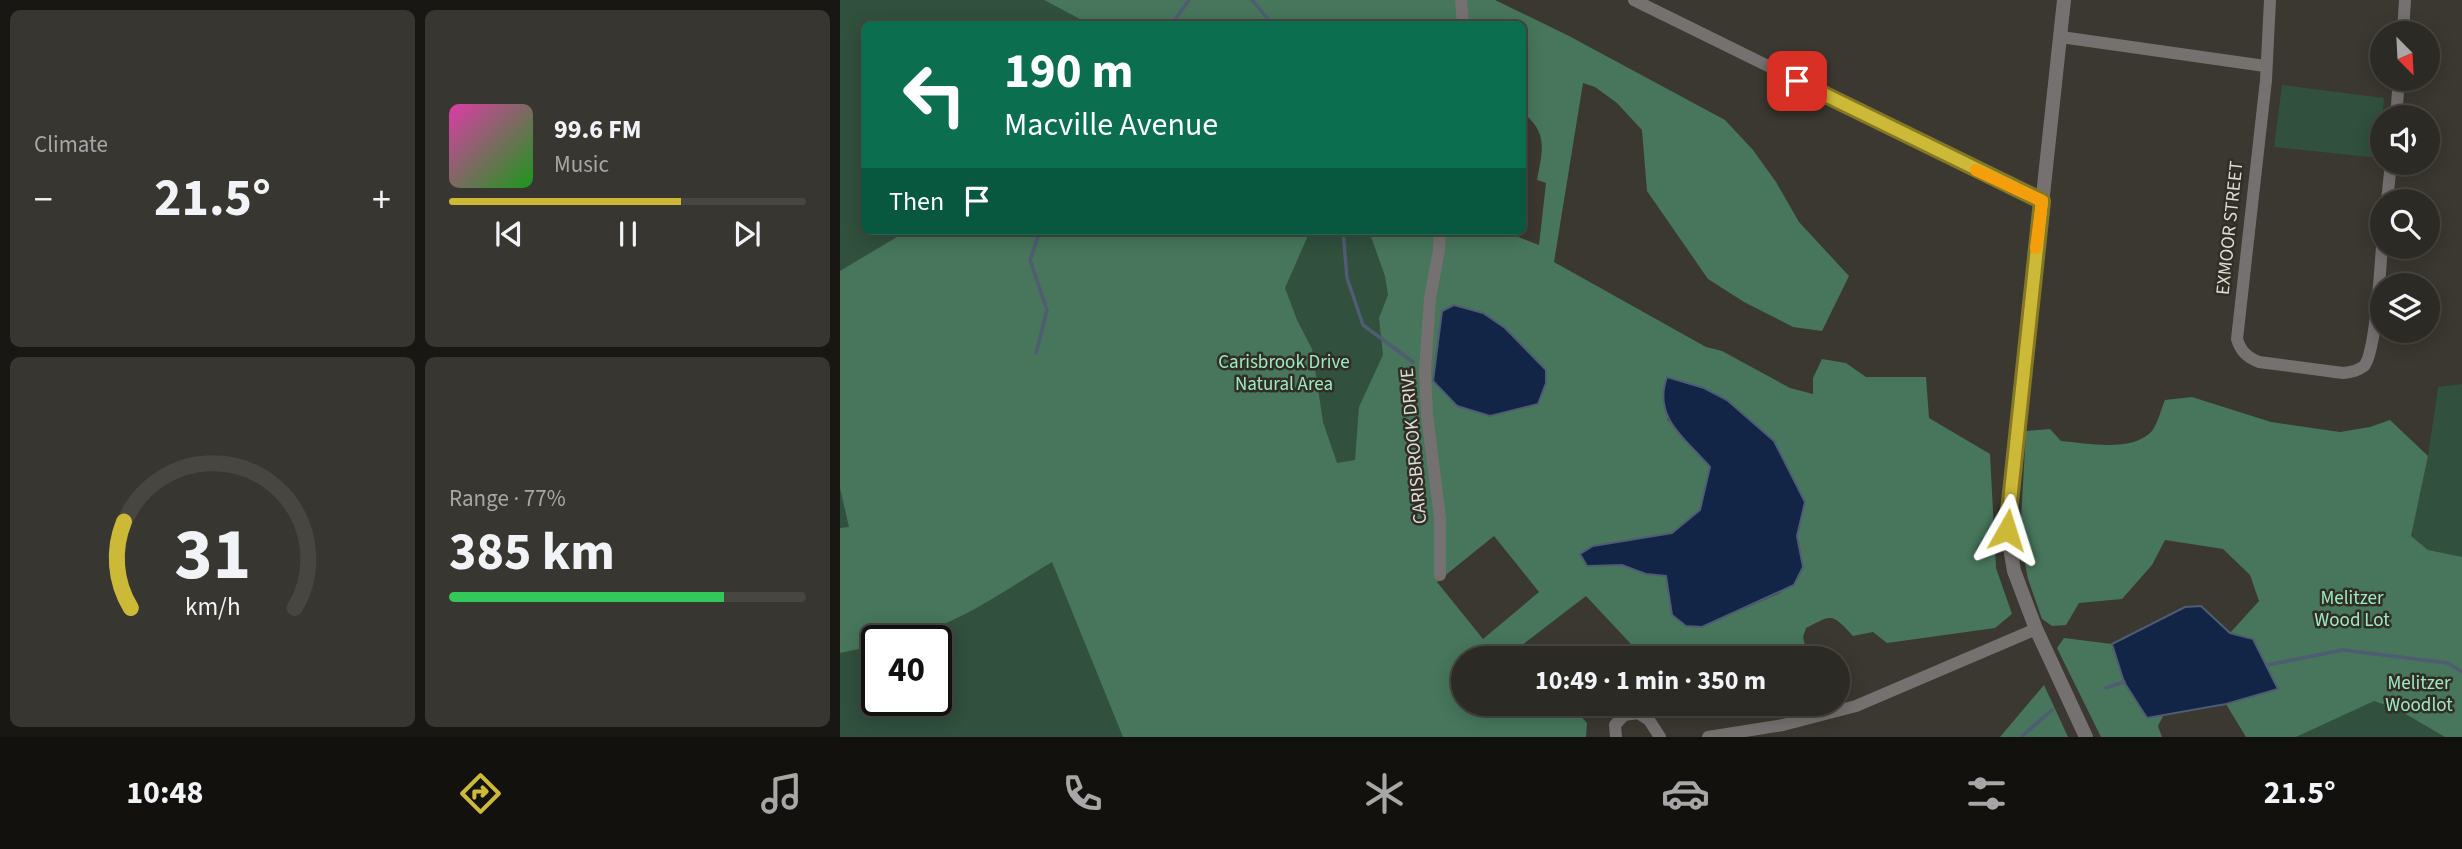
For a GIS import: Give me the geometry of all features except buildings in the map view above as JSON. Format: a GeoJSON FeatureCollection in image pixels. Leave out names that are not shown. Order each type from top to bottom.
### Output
{"type":"FeatureCollection","features":[{"type":"Feature","properties":{"kind":"street"},"geometry":{"type":"LineString","coordinates":[[1461,0],[1463,21]]}},
{"type":"Feature","properties":{"kind":"street"},"geometry":{"type":"LineString","coordinates":[[1634,0],[2042,201]]}},
{"type":"Feature","properties":{"kind":"street"},"geometry":{"type":"LineString","coordinates":[[2064,0],[2007,530],[2014,571],[2036,629],[2086,737]]}},
{"type":"Feature","properties":{"kind":"street"},"geometry":{"type":"LineString","coordinates":[[2061,37],[2265,66],[2270,0]]}},
{"type":"Feature","properties":{"kind":"street"},"geometry":{"type":"LineString","coordinates":[[2404,21],[2405,0]]}},
{"type":"Feature","properties":{"kind":"street","name":"EXMOOR STREET"},"geometry":{"type":"LineString","coordinates":[[2265,66],[2237,339],[2240,348],[2248,357],[2259,362],[2343,373],[2356,371],[2364,365],[2371,346],[2381,259]]}},
{"type":"Feature","properties":{"kind":"street","name":"CARISBROOK DRIVE"},"geometry":{"type":"LineString","coordinates":[[1440,235],[1430,298],[1425,371],[1427,415],[1440,519],[1440,575]]}},
{"type":"Feature","properties":{"kind":"street"},"geometry":{"type":"LineString","coordinates":[[1708,737],[1783,725],[1856,706],[2036,629]]}},
{"type":"Feature","properties":{"kind":"street"},"geometry":{"type":"LineString","coordinates":[[1616,737],[1615,725],[1625,715],[1639,713],[1649,720],[1660,737]]}},
{"type":"Feature","properties":{"kind":"green space","name":"Carisbrook Drive Natural Area"},"geometry":{"type":"Polygon","coordinates":[[[840,0],[1044,0],[1083,21],[861,21],[861,235],[1424,235],[1430,574],[1243,737],[840,737],[840,0]]]}},
{"type":"Feature","properties":{"kind":"green space","name":"Carisbrook Drive Natural Area"},"geometry":{"type":"Polygon","coordinates":[[[1044,0],[1495,0],[1569,36],[1725,120],[1753,150],[1776,182],[1799,222],[1849,276],[1822,331],[1793,327],[1744,302],[1708,279],[1647,191],[1642,130],[1617,103],[1595,87],[1583,83],[1554,262],[1706,347],[1722,351],[1790,388],[1813,394],[1813,378],[1822,359],[1846,363],[1866,377],[1926,377],[1929,418],[1990,454],[1996,568],[2012,614],[1995,628],[1887,643],[1873,632],[1853,636],[1835,619],[1826,618],[1806,628],[1803,637],[1805,646],[1633,646],[1586,596],[1521,646],[1451,646],[1451,716],[1580,716],[1587,723],[1586,737],[1123,737],[1052,562],[968,613],[940,625],[861,625],[861,648],[840,653],[840,528],[849,527],[840,488],[840,271],[900,235],[1308,235],[1285,288],[1312,349],[1323,422],[1337,463],[1355,460],[1359,407],[1383,355],[1379,318],[1388,295],[1385,276],[1370,235],[1513,235],[1539,245],[1546,183],[1537,180],[1542,144],[1537,128],[1526,116],[1526,21],[1083,21],[1044,0]],[[1442,311],[1433,381],[1456,406],[1490,416],[1510,411],[1546,370],[1505,328],[1442,311]],[[1704,388],[1667,419],[1710,467],[1700,510],[1672,533],[1594,546],[1628,566],[1666,576],[1672,615],[1702,627],[1780,593],[1803,567],[1797,536],[1805,502],[1774,441],[1727,400],[1704,388]],[[1494,536],[1437,582],[1483,639],[1539,592],[1494,536]]]}},
{"type":"Feature","properties":{"kind":"green space"},"geometry":{"type":"Polygon","coordinates":[[[2282,85],[2384,98],[2383,105],[2370,105],[2370,157],[2274,147],[2282,85]]]}},
{"type":"Feature","properties":{"kind":"green space","name":"Melitzer Woodlot"},"geometry":{"type":"Polygon","coordinates":[[[2462,384],[2462,737],[2296,737],[2374,700],[2428,456],[2438,387],[2462,384]]]}},
{"type":"Feature","properties":{"kind":"green space","name":"Melitzer Wood Lot"},"geometry":{"type":"Polygon","coordinates":[[[2192,397],[2271,422],[2340,432],[2370,427],[2390,420],[2428,456],[2411,536],[2428,550],[2462,557],[2462,737],[2445,737],[2397,709],[2374,701],[2296,737],[2246,737],[2226,704],[2278,688],[2253,639],[2230,633],[2259,601],[2250,575],[2223,549],[2165,540],[2152,565],[2122,599],[2079,603],[2066,625],[2052,626],[2042,619],[2028,579],[2020,536],[2026,431],[2050,429],[2061,441],[2109,445],[2133,442],[2152,431],[2165,400],[2192,397]]]}},
{"type":"Feature","properties":{"kind":"green space"},"geometry":{"type":"Polygon","coordinates":[[[2064,638],[2112,644],[2124,682],[2146,717],[2163,716],[2158,726],[2162,737],[2101,737],[2057,648],[2064,638]]]}},
{"type":"Feature","properties":{"kind":"green space"},"geometry":{"type":"Polygon","coordinates":[[[2044,685],[2068,737],[2000,737],[2044,685]]]}},
{"type":"Feature","properties":{"kind":"water"},"geometry":{"type":"Polygon","coordinates":[[[1454,305],[1483,313],[1505,328],[1546,370],[1546,383],[1538,404],[1490,416],[1457,406],[1433,381],[1442,311],[1454,305]]]}},
{"type":"Feature","properties":{"kind":"water"},"geometry":{"type":"Polygon","coordinates":[[[1667,377],[1704,388],[1727,400],[1774,441],[1805,502],[1797,536],[1803,567],[1794,585],[1702,627],[1686,626],[1672,615],[1666,576],[1646,574],[1622,565],[1587,566],[1580,554],[1593,546],[1672,533],[1700,510],[1710,467],[1682,437],[1668,416],[1664,404],[1667,377]]]}},
{"type":"Feature","properties":{"kind":"water"},"geometry":{"type":"Polygon","coordinates":[[[2201,606],[2230,633],[2253,639],[2278,689],[2226,704],[2147,718],[2124,682],[2112,644],[2185,607],[2201,606]]]}},
{"type":"Feature","properties":{"kind":"waterway"},"geometry":{"type":"LineString","coordinates":[[1174,21],[1189,0]]}},
{"type":"Feature","properties":{"kind":"waterway"},"geometry":{"type":"LineString","coordinates":[[1252,0],[1270,21]]}},
{"type":"Feature","properties":{"kind":"waterway"},"geometry":{"type":"LineString","coordinates":[[1036,353],[1047,310],[1030,260],[1039,235]]}},
{"type":"Feature","properties":{"kind":"waterway"},"geometry":{"type":"LineString","coordinates":[[1343,235],[1347,278],[1363,325],[1413,362]]}},
{"type":"Feature","properties":{"kind":"waterway"},"geometry":{"type":"LineString","coordinates":[[2267,665],[2343,650],[2448,663],[2462,672]]}},
{"type":"Feature","properties":{"kind":"waterway"},"geometry":{"type":"LineString","coordinates":[[2106,688],[2124,682]]}},
{"type":"Feature","properties":{"kind":"waterway"},"geometry":{"type":"LineString","coordinates":[[2021,737],[2052,710]]}},
{"type":"Feature","properties":{"kind":"slow traffic"},"geometry":{"type":"LineString","coordinates":[[1976,170],[2042,201],[2036,248]]}},
{"type":"Feature","properties":{"kind":"route"},"geometry":{"type":"LineString","coordinates":[[1797,81],[2042,201],[2007,530]]}}]}
